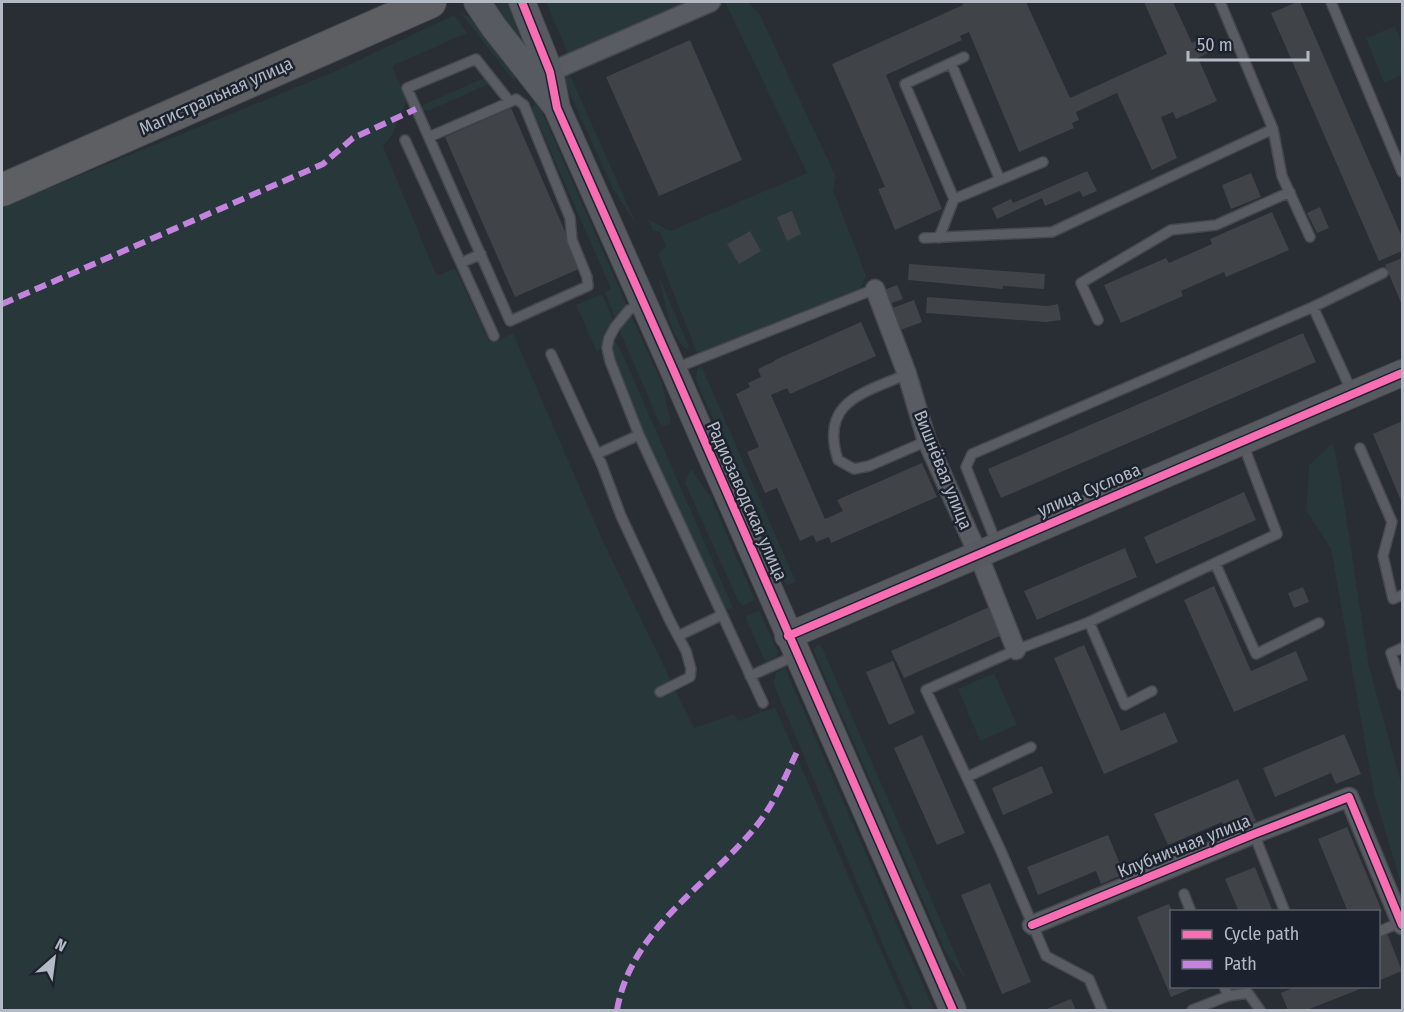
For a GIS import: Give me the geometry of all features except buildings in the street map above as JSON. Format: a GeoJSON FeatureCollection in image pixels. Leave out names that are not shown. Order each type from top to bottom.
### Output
{"type":"FeatureCollection","features":[{"type":"Feature","properties":{"kind":"highway","name":"Магистральная улица"},"geometry":{"type":"LineString","coordinates":[[2,190],[430,2]]}},
{"type":"Feature","properties":{"kind":"street","name":"Радиозаводская улица"},"geometry":{"type":"LineString","coordinates":[[477,2],[527,90],[557,108],[953,1011]]}},
{"type":"Feature","properties":{"kind":"street","name":"Радиозаводская улица"},"geometry":{"type":"LineString","coordinates":[[522,2],[527,90]]}},
{"type":"Feature","properties":{"kind":"street"},"geometry":{"type":"LineString","coordinates":[[527,90],[711,2]]}},
{"type":"Feature","properties":{"kind":"street","name":"Вишнёвая улица"},"geometry":{"type":"LineString","coordinates":[[875,289],[907,374],[927,441],[987,549],[1016,650]]}},
{"type":"Feature","properties":{"kind":"street","name":"улица Суслова"},"geometry":{"type":"LineString","coordinates":[[793,646],[987,549],[1402,373]]}},
{"type":"Feature","properties":{"kind":"street","name":"Клубничная улица"},"geometry":{"type":"LineString","coordinates":[[1032,925],[1349,797],[1402,924]]}},
{"type":"Feature","properties":{"kind":"lane"},"geometry":{"type":"LineString","coordinates":[[1220,2],[1273,129],[1282,176],[1310,237]]}},
{"type":"Feature","properties":{"kind":"lane"},"geometry":{"type":"LineString","coordinates":[[1331,2],[1402,172]]}},
{"type":"Feature","properties":{"kind":"lane"},"geometry":{"type":"LineString","coordinates":[[939,238],[954,200],[905,84],[964,57]]}},
{"type":"Feature","properties":{"kind":"lane"},"geometry":{"type":"LineString","coordinates":[[476,59],[527,90],[524,105],[570,218],[572,240],[587,276],[588,286],[510,321],[407,88],[476,59]]}},
{"type":"Feature","properties":{"kind":"lane"},"geometry":{"type":"LineString","coordinates":[[951,63],[1000,180]]}},
{"type":"Feature","properties":{"kind":"lane"},"geometry":{"type":"LineString","coordinates":[[429,137],[527,90]]}},
{"type":"Feature","properties":{"kind":"lane"},"geometry":{"type":"LineString","coordinates":[[924,238],[1052,232],[1273,129]]}},
{"type":"Feature","properties":{"kind":"lane"},"geometry":{"type":"LineString","coordinates":[[405,140],[494,336]]}},
{"type":"Feature","properties":{"kind":"lane"},"geometry":{"type":"LineString","coordinates":[[954,200],[1043,162]]}},
{"type":"Feature","properties":{"kind":"lane"},"geometry":{"type":"LineString","coordinates":[[1098,320],[1081,284],[1171,230],[1216,225],[1290,192]]}},
{"type":"Feature","properties":{"kind":"lane"},"geometry":{"type":"LineString","coordinates":[[461,263],[481,254]]}},
{"type":"Feature","properties":{"kind":"lane"},"geometry":{"type":"LineString","coordinates":[[987,549],[966,467],[972,454],[1313,307],[1383,273]]}},
{"type":"Feature","properties":{"kind":"lane"},"geometry":{"type":"LineString","coordinates":[[673,369],[875,289]]}},
{"type":"Feature","properties":{"kind":"lane"},"geometry":{"type":"LineString","coordinates":[[644,303],[629,310],[622,318],[609,338],[606,348],[639,435],[763,703]]}},
{"type":"Feature","properties":{"kind":"lane"},"geometry":{"type":"LineString","coordinates":[[1313,307],[1353,394]]}},
{"type":"Feature","properties":{"kind":"lane"},"geometry":{"type":"LineString","coordinates":[[551,354],[597,454],[621,516],[686,651],[691,669],[690,677],[660,692]]}},
{"type":"Feature","properties":{"kind":"lane"},"geometry":{"type":"LineString","coordinates":[[907,374],[851,398],[839,412],[834,427],[834,447],[838,460],[854,469],[869,466],[927,441]]}},
{"type":"Feature","properties":{"kind":"lane"},"geometry":{"type":"LineString","coordinates":[[597,454],[639,435]]}},
{"type":"Feature","properties":{"kind":"lane"},"geometry":{"type":"LineString","coordinates":[[1102,1011],[1089,979],[1046,956],[926,690],[1016,650],[1089,622],[1277,534],[1242,442]]}},
{"type":"Feature","properties":{"kind":"lane"},"geometry":{"type":"LineString","coordinates":[[1360,448],[1392,522],[1383,556],[1393,599],[1402,595]]}},
{"type":"Feature","properties":{"kind":"lane"},"geometry":{"type":"LineString","coordinates":[[1215,563],[1256,654],[1319,624]]}},
{"type":"Feature","properties":{"kind":"lane"},"geometry":{"type":"LineString","coordinates":[[678,636],[722,615]]}},
{"type":"Feature","properties":{"kind":"lane"},"geometry":{"type":"LineString","coordinates":[[1089,622],[1125,705],[1152,692]]}},
{"type":"Feature","properties":{"kind":"lane"},"geometry":{"type":"LineString","coordinates":[[750,676],[793,646]]}},
{"type":"Feature","properties":{"kind":"lane"},"geometry":{"type":"LineString","coordinates":[[1402,648],[1391,653],[1402,685]]}},
{"type":"Feature","properties":{"kind":"lane"},"geometry":{"type":"LineString","coordinates":[[967,777],[1031,747]]}},
{"type":"Feature","properties":{"kind":"lane"},"geometry":{"type":"LineString","coordinates":[[1254,834],[1284,910]]}},
{"type":"Feature","properties":{"kind":"lane"},"geometry":{"type":"LineString","coordinates":[[1184,894],[1190,910]]}},
{"type":"Feature","properties":{"kind":"lane"},"geometry":{"type":"LineString","coordinates":[[1380,931],[1402,924]]}},
{"type":"Feature","properties":{"kind":"lane"},"geometry":{"type":"LineString","coordinates":[[1224,988],[1228,996]]}},
{"type":"Feature","properties":{"kind":"lane"},"geometry":{"type":"LineString","coordinates":[[1192,1011],[1228,996],[1248,993],[1260,1011]]}},
{"type":"Feature","properties":{"kind":"shaded area"},"geometry":{"type":"Polygon","coordinates":[[[489,2],[510,2],[538,67],[489,2]]]}},
{"type":"Feature","properties":{"kind":"shaded area"},"geometry":{"type":"Polygon","coordinates":[[[546,2],[689,2],[568,54],[546,2]]]}},
{"type":"Feature","properties":{"kind":"shaded area"},"geometry":{"type":"Polygon","coordinates":[[[725,2],[748,2],[760,15],[836,177],[833,190],[866,275],[858,290],[697,353],[658,254],[666,246],[660,232],[653,231],[648,219],[670,231],[807,173],[725,2]]]}},
{"type":"Feature","properties":{"kind":"shaded area"},"geometry":{"type":"Polygon","coordinates":[[[460,12],[476,21],[518,75],[514,81],[460,12]]]}},
{"type":"Feature","properties":{"kind":"shaded area"},"geometry":{"type":"Polygon","coordinates":[[[454,15],[467,33],[392,66],[407,100],[392,135],[383,146],[436,274],[440,275],[455,268],[489,341],[495,342],[513,333],[602,539],[694,728],[734,714],[738,721],[775,707],[907,1010],[2,1010],[2,207],[336,71],[454,15]]]}},
{"type":"Feature","properties":{"kind":"shaded area"},"geometry":{"type":"Polygon","coordinates":[[[1395,26],[1402,44],[1402,75],[1384,83],[1366,38],[1395,26]]]}},
{"type":"Feature","properties":{"kind":"shaded area"},"geometry":{"type":"Polygon","coordinates":[[[569,73],[637,226],[613,189],[565,83],[569,73]]]}},
{"type":"Feature","properties":{"kind":"shaded area"},"geometry":{"type":"Polygon","coordinates":[[[484,78],[489,84],[428,111],[422,109],[423,105],[484,78]]]}},
{"type":"Feature","properties":{"kind":"shaded area"},"geometry":{"type":"Polygon","coordinates":[[[536,104],[540,107],[627,306],[615,318],[605,292],[611,289],[533,111],[532,107],[536,104]]]}},
{"type":"Feature","properties":{"kind":"shaded area"},"geometry":{"type":"Polygon","coordinates":[[[659,276],[689,347],[687,349],[672,328],[659,276]]]}},
{"type":"Feature","properties":{"kind":"shaded area"},"geometry":{"type":"Polygon","coordinates":[[[599,295],[603,296],[613,320],[597,352],[576,305],[599,295]]]}},
{"type":"Feature","properties":{"kind":"shaded area"},"geometry":{"type":"Polygon","coordinates":[[[631,315],[662,383],[671,423],[665,426],[660,424],[620,332],[621,327],[631,315]]]}},
{"type":"Feature","properties":{"kind":"shaded area"},"geometry":{"type":"Polygon","coordinates":[[[615,341],[733,608],[724,610],[642,433],[611,352],[615,341]]]}},
{"type":"Feature","properties":{"kind":"shaded area"},"geometry":{"type":"Polygon","coordinates":[[[701,365],[796,582],[786,586],[696,380],[697,370],[701,365]]]}},
{"type":"Feature","properties":{"kind":"shaded area"},"geometry":{"type":"Polygon","coordinates":[[[1333,443],[1369,667],[1402,786],[1402,887],[1374,794],[1331,549],[1306,510],[1309,465],[1333,443]]]}},
{"type":"Feature","properties":{"kind":"shaded area"},"geometry":{"type":"Polygon","coordinates":[[[691,469],[711,498],[755,600],[743,606],[739,603],[685,483],[691,469]]]}},
{"type":"Feature","properties":{"kind":"shaded area"},"geometry":{"type":"Polygon","coordinates":[[[759,610],[778,652],[777,656],[768,661],[764,659],[746,619],[747,616],[759,610]]]}},
{"type":"Feature","properties":{"kind":"shaded area"},"geometry":{"type":"Polygon","coordinates":[[[817,645],[821,645],[967,981],[946,953],[813,650],[817,645]]]}},
{"type":"Feature","properties":{"kind":"shaded area"},"geometry":{"type":"Polygon","coordinates":[[[785,668],[934,1010],[913,1010],[887,954],[773,683],[776,673],[785,668]]]}},
{"type":"Feature","properties":{"kind":"shaded area"},"geometry":{"type":"Polygon","coordinates":[[[994,673],[1017,725],[980,741],[958,689],[994,673]]]}},
{"type":"Feature","properties":{"kind":"marked path"},"geometry":{"type":"LineString","coordinates":[[2,304],[323,164],[353,138],[416,109]]}},
{"type":"Feature","properties":{"kind":"marked path"},"geometry":{"type":"LineString","coordinates":[[617,1010],[625,982],[637,956],[653,933],[753,830],[767,812],[798,750]]}},
{"type":"Feature","properties":{"kind":"cycle path"},"geometry":{"type":"LineString","coordinates":[[522,2],[550,72],[557,108],[953,1010]]}},
{"type":"Feature","properties":{"kind":"cycle path"},"geometry":{"type":"LineString","coordinates":[[788,636],[1402,373]]}},
{"type":"Feature","properties":{"kind":"cycle path"},"geometry":{"type":"LineString","coordinates":[[1032,925],[1349,797],[1402,925]]}}]}
